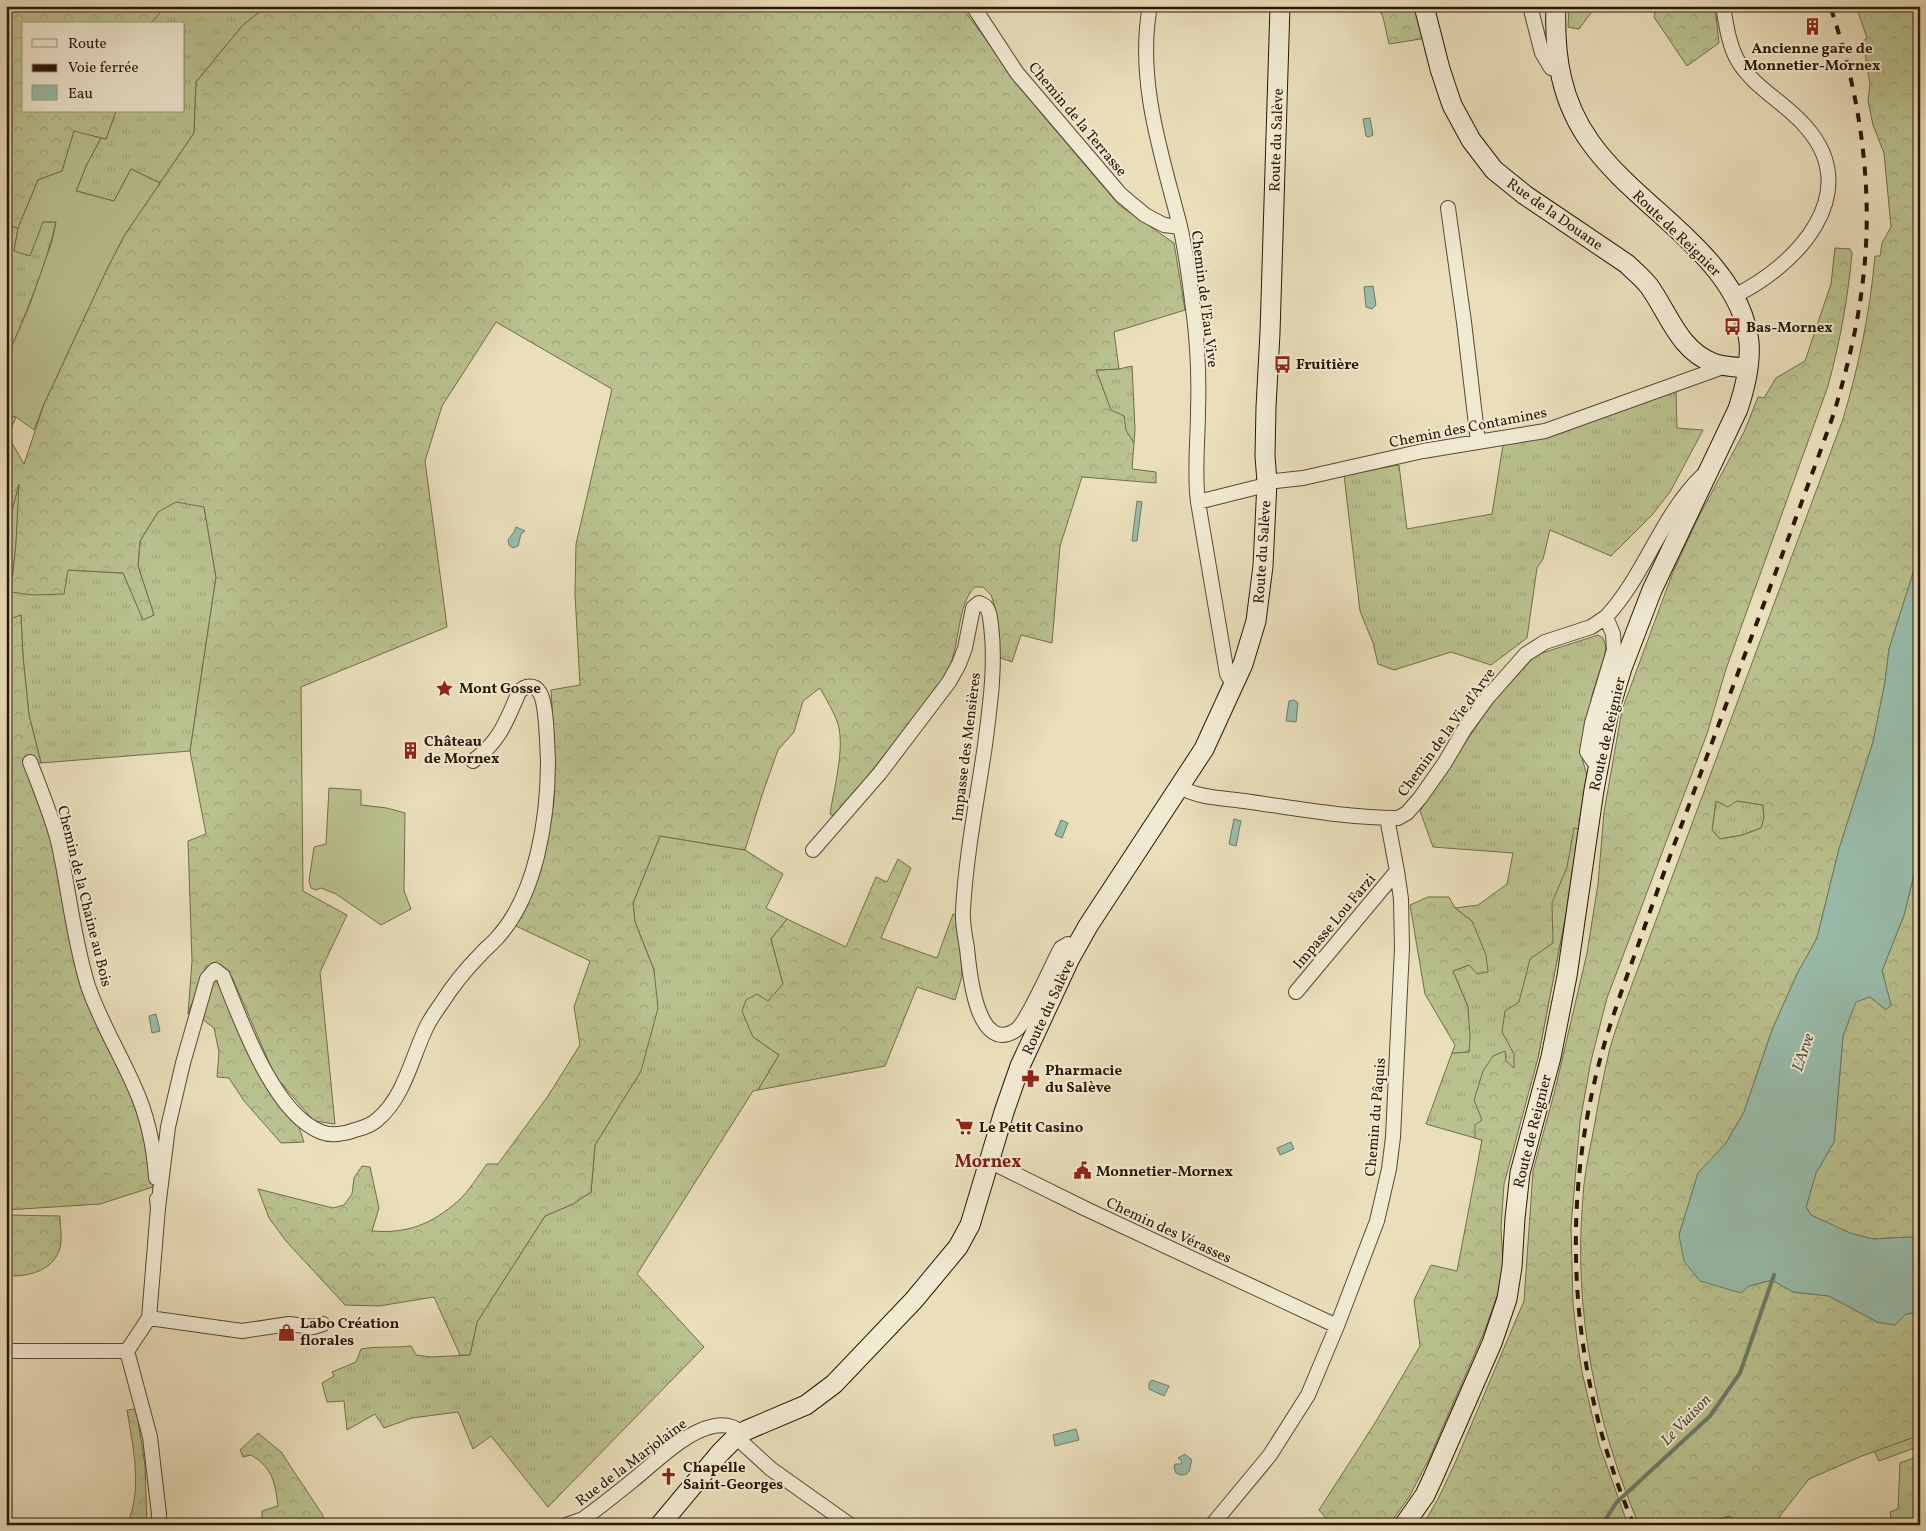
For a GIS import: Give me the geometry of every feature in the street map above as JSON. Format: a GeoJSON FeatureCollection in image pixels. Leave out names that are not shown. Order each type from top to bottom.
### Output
{"type":"FeatureCollection","features":[{"type":"Feature","properties":{"kind":"main road","name":"Route du Salève"},"geometry":{"type":"LineString","coordinates":[[660,1525],[720,1453],[739,1435],[806,1405],[826,1392],[919,1295],[952,1257],[967,1233],[1020,1066],[1076,947],[1204,749],[1234,686],[1250,643],[1260,603],[1267,483],[1277,439],[1277,377],[1270,334],[1280,6]]}},
{"type":"Feature","properties":{"kind":"main road","name":"Rue de la Douane"},"geometry":{"type":"LineString","coordinates":[[1424,6],[1440,69],[1452,105],[1471,140],[1494,170],[1526,195],[1627,264],[1648,284],[1667,318],[1689,347],[1708,361],[1726,366],[1748,368]]}},
{"type":"Feature","properties":{"kind":"main road","name":"Route de Reignier"},"geometry":{"type":"LineString","coordinates":[[1404,1525],[1425,1495],[1492,1343],[1507,1299],[1520,1173],[1548,1066],[1567,976],[1597,766],[1609,711],[1636,630],[1666,558],[1712,467],[1738,409],[1745,388],[1748,368],[1749,343],[1747,332],[1734,296],[1725,280],[1710,261],[1631,188],[1590,143],[1570,106],[1558,69],[1556,6]]}},
{"type":"Feature","properties":{"kind":"street","name":"Chemin de la Terrasse"},"geometry":{"type":"LineString","coordinates":[[973,6],[1017,73],[1121,195],[1145,216],[1164,225],[1180,227]]}},
{"type":"Feature","properties":{"kind":"street","name":"Chemin de l'Eau Vive"},"geometry":{"type":"LineString","coordinates":[[1150,6],[1146,53],[1151,99],[1161,152],[1180,227],[1189,277],[1198,365],[1196,475],[1198,502],[1227,674],[1234,686]]}},
{"type":"Feature","properties":{"kind":"street"},"geometry":{"type":"LineString","coordinates":[[1724,6],[1733,52],[1738,61],[1752,79],[1789,110],[1814,137],[1825,160],[1828,179],[1826,206],[1815,228],[1804,243],[1768,276],[1734,296]]}},
{"type":"Feature","properties":{"kind":"street"},"geometry":{"type":"LineString","coordinates":[[1531,7],[1542,53],[1551,68],[1558,69]]}},
{"type":"Feature","properties":{"kind":"street"},"geometry":{"type":"LineString","coordinates":[[1448,208],[1478,442]]}},
{"type":"Feature","properties":{"kind":"street","name":"Chemin des Contamines"},"geometry":{"type":"LineString","coordinates":[[1198,502],[1267,483],[1303,478],[1423,451],[1545,432],[1726,366]]}},
{"type":"Feature","properties":{"kind":"street","name":"Chemin de la Vie d'Arve"},"geometry":{"type":"LineString","coordinates":[[1180,787],[1190,792],[1306,810],[1387,818],[1398,818],[1407,813],[1420,798],[1488,697],[1526,654],[1545,642],[1591,626],[1606,617],[1624,595],[1686,492],[1712,467]]}},
{"type":"Feature","properties":{"kind":"street","name":"Impasse des Mensières"},"geometry":{"type":"LineString","coordinates":[[813,850],[880,773],[949,682],[965,648],[973,608],[979,603],[986,607],[989,613],[992,635],[992,680],[963,913],[975,1000],[985,1023],[991,1030],[1003,1034],[1016,1030],[1026,1018],[1061,948],[1068,944],[1076,947]]}},
{"type":"Feature","properties":{"kind":"street"},"geometry":{"type":"LineString","coordinates":[[1597,766],[1587,752],[1592,722],[1614,650],[1613,634],[1606,617]]}},
{"type":"Feature","properties":{"kind":"street"},"geometry":{"type":"LineString","coordinates":[[158,1208],[168,1127],[182,1063],[207,979],[215,970],[223,976],[269,1078],[294,1114],[307,1125],[323,1133],[339,1134],[350,1132],[365,1127],[378,1119],[392,1102],[402,1086],[428,1025],[454,983],[497,938],[519,909],[528,888],[543,824],[547,787],[548,760],[545,715],[541,693],[536,688],[530,686],[523,687],[519,692],[504,728],[489,750],[473,762]]}},
{"type":"Feature","properties":{"kind":"street","name":"Chemin de la Chaine au Bois"},"geometry":{"type":"LineString","coordinates":[[30,762],[58,840],[75,938],[97,1013],[135,1087],[148,1127],[155,1164],[158,1208],[149,1318],[127,1351]]}},
{"type":"Feature","properties":{"kind":"street","name":"Chemin du Pâquis"},"geometry":{"type":"LineString","coordinates":[[1212,1525],[1255,1475],[1308,1395],[1337,1326],[1377,1221],[1389,1169],[1394,1117],[1402,948],[1401,909],[1397,871],[1387,818]]}},
{"type":"Feature","properties":{"kind":"street","name":"Impasse Lou Farzi"},"geometry":{"type":"LineString","coordinates":[[1296,992],[1397,871]]}},
{"type":"Feature","properties":{"kind":"street","name":"Chemin des Vérasses"},"geometry":{"type":"LineString","coordinates":[[989,1161],[1086,1209],[1337,1326]]}},
{"type":"Feature","properties":{"kind":"street"},"geometry":{"type":"LineString","coordinates":[[149,1318],[242,1331],[289,1324],[313,1327],[323,1324]]}},
{"type":"Feature","properties":{"kind":"street"},"geometry":{"type":"LineString","coordinates":[[6,1351],[127,1351],[150,1437],[159,1514],[158,1525]]}},
{"type":"Feature","properties":{"kind":"street","name":"Rue de la Marjolaine"},"geometry":{"type":"LineString","coordinates":[[566,1525],[583,1519],[670,1450],[697,1432],[714,1426],[726,1425],[739,1435]]}},
{"type":"Feature","properties":{"kind":"street"},"geometry":{"type":"LineString","coordinates":[[739,1435],[771,1470],[850,1525]]}},
{"type":"Feature","properties":{"kind":"green space"},"geometry":{"type":"Polygon","coordinates":[[[6,6],[166,6],[152,22],[22,22],[22,112],[116,112],[106,139],[74,132],[62,171],[38,180],[18,228],[6,225],[6,6]]]}},
{"type":"Feature","properties":{"kind":"green space"},"geometry":{"type":"Polygon","coordinates":[[[166,6],[267,6],[243,25],[196,82],[194,133],[160,183],[131,169],[114,201],[76,191],[87,164],[101,138],[106,139],[116,112],[185,112],[185,22],[152,22],[166,6]]]}},
{"type":"Feature","properties":{"kind":"green space"},"geometry":{"type":"Polygon","coordinates":[[[267,6],[961,6],[1040,112],[1119,205],[1174,243],[1185,310],[1114,332],[1119,369],[1096,370],[1111,410],[1124,416],[1126,430],[1134,443],[1132,469],[1156,472],[1156,483],[1082,477],[1060,546],[1052,643],[1021,635],[1012,662],[998,657],[995,607],[991,595],[983,587],[975,587],[966,600],[952,661],[943,679],[835,817],[830,814],[840,757],[840,734],[838,724],[820,688],[803,701],[794,732],[778,750],[745,850],[660,836],[633,903],[635,922],[654,970],[658,1008],[641,1071],[595,1145],[591,1192],[573,1204],[545,1216],[477,1322],[470,1355],[460,1355],[434,1297],[379,1306],[345,1305],[286,1241],[269,1218],[258,1189],[333,1208],[344,1205],[352,1194],[354,1178],[362,1166],[370,1167],[379,1208],[372,1231],[397,1231],[418,1226],[439,1216],[458,1201],[487,1164],[498,1164],[548,1096],[580,1045],[574,1007],[590,961],[514,925],[537,878],[547,841],[554,801],[554,738],[551,690],[580,685],[575,594],[576,544],[612,389],[496,322],[442,406],[425,461],[447,627],[301,687],[303,891],[347,915],[320,972],[335,1124],[314,1121],[275,1076],[232,977],[218,964],[206,966],[188,1014],[192,961],[188,841],[206,834],[190,751],[216,577],[204,507],[176,502],[158,512],[140,541],[138,566],[154,615],[143,620],[123,573],[68,570],[64,594],[33,595],[11,592],[19,484],[6,544],[6,414],[16,417],[8,436],[24,464],[44,404],[106,271],[124,236],[194,133],[196,82],[243,25],[267,6]]]}},
{"type":"Feature","properties":{"kind":"green space"},"geometry":{"type":"Polygon","coordinates":[[[1377,6],[1419,6],[1427,38],[1389,44],[1383,17],[1377,6]]]}},
{"type":"Feature","properties":{"kind":"green space"},"geometry":{"type":"Polygon","coordinates":[[[1569,6],[1591,6],[1591,13],[1579,29],[1568,27],[1569,6]]]}},
{"type":"Feature","properties":{"kind":"green space"},"geometry":{"type":"Polygon","coordinates":[[[1657,6],[1715,6],[1719,43],[1687,66],[1654,17],[1657,6]]]}},
{"type":"Feature","properties":{"kind":"green space"},"geometry":{"type":"Polygon","coordinates":[[[1856,6],[1920,6],[1920,551],[1889,649],[1885,682],[1873,742],[1839,849],[1817,938],[1797,974],[1772,1030],[1744,1112],[1726,1143],[1698,1174],[1679,1235],[1749,1286],[1772,1280],[1793,1292],[1829,1296],[1877,1322],[1895,1325],[1906,1314],[1920,1312],[1920,1435],[1862,1456],[1809,1479],[1780,1516],[1778,1525],[1739,1525],[1730,1516],[1710,1521],[1708,1525],[1639,1525],[1610,1446],[1591,1364],[1581,1281],[1581,1239],[1586,1173],[1605,1069],[1618,1023],[1843,419],[1854,379],[1867,318],[1875,256],[1880,256],[1882,243],[1891,227],[1884,153],[1873,125],[1868,101],[1870,84],[1863,41],[1867,38],[1856,6]],[[1716,801],[1712,830],[1720,839],[1743,835],[1761,828],[1764,819],[1763,805],[1737,801],[1728,807],[1716,801]]]}},
{"type":"Feature","properties":{"kind":"green space"},"geometry":{"type":"Polygon","coordinates":[[[74,131],[101,138],[87,164],[76,191],[114,201],[131,169],[160,183],[124,236],[106,271],[44,404],[34,430],[16,417],[6,414],[6,360],[30,304],[52,241],[56,222],[43,222],[30,256],[14,251],[18,228],[38,180],[62,171],[74,131]]]}},
{"type":"Feature","properties":{"kind":"green space"},"geometry":{"type":"Polygon","coordinates":[[[43,222],[56,222],[40,275],[6,360],[6,225],[18,228],[14,251],[43,222]]]}},
{"type":"Feature","properties":{"kind":"green space"},"geometry":{"type":"Polygon","coordinates":[[[1835,248],[1850,249],[1852,253],[1843,320],[1828,386],[1726,669],[1707,734],[1607,998],[1591,1061],[1580,1122],[1571,1227],[1573,1304],[1577,1339],[1582,1372],[1599,1444],[1628,1525],[1423,1525],[1455,1463],[1524,1301],[1533,1171],[1555,1090],[1587,953],[1598,884],[1604,812],[1622,710],[1673,572],[1698,518],[1744,432],[1758,397],[1764,398],[1776,378],[1805,361],[1831,284],[1835,248]]]}},
{"type":"Feature","properties":{"kind":"green space"},"geometry":{"type":"Polygon","coordinates":[[[1132,366],[1134,443],[1125,430],[1124,416],[1111,411],[1096,370],[1119,369],[1132,366]]]}},
{"type":"Feature","properties":{"kind":"green space"},"geometry":{"type":"Polygon","coordinates":[[[1676,390],[1677,428],[1703,430],[1670,492],[1652,515],[1611,556],[1550,530],[1543,559],[1537,568],[1527,638],[1491,665],[1451,652],[1394,670],[1378,664],[1373,643],[1360,611],[1344,475],[1399,465],[1407,529],[1492,514],[1503,445],[1550,437],[1676,390]]]}},
{"type":"Feature","properties":{"kind":"green space"},"geometry":{"type":"Polygon","coordinates":[[[166,471],[204,507],[216,577],[190,751],[41,763],[29,715],[21,615],[10,620],[11,592],[67,570],[123,573],[143,619],[154,615],[138,566],[140,541],[158,512],[166,471]]]}},
{"type":"Feature","properties":{"kind":"green space"},"geometry":{"type":"Polygon","coordinates":[[[20,481],[16,543],[11,592],[6,588],[6,544],[12,510],[20,481]]]}},
{"type":"Feature","properties":{"kind":"green space"},"geometry":{"type":"Polygon","coordinates":[[[6,588],[11,592],[10,619],[21,615],[29,715],[41,763],[37,763],[47,822],[81,979],[95,1021],[133,1094],[143,1129],[153,1187],[100,1204],[6,1210],[6,588]]]}},
{"type":"Feature","properties":{"kind":"green space"},"geometry":{"type":"Polygon","coordinates":[[[1598,635],[1603,638],[1606,647],[1592,695],[1581,754],[1587,776],[1566,914],[1538,1058],[1479,1159],[1482,1140],[1426,1124],[1452,1053],[1469,1052],[1468,1007],[1453,971],[1469,965],[1472,921],[1455,908],[1478,905],[1507,884],[1513,853],[1433,847],[1420,811],[1491,704],[1536,655],[1598,635]]]}},
{"type":"Feature","properties":{"kind":"green space"},"geometry":{"type":"Polygon","coordinates":[[[329,788],[361,790],[361,805],[387,808],[405,813],[404,891],[411,909],[381,925],[336,894],[321,888],[316,890],[311,888],[309,881],[314,847],[326,844],[329,788]]]}},
{"type":"Feature","properties":{"kind":"green space"},"geometry":{"type":"Polygon","coordinates":[[[1716,801],[1737,801],[1763,805],[1764,819],[1761,828],[1743,835],[1720,839],[1712,830],[1716,801]]]}},
{"type":"Feature","properties":{"kind":"green space"},"geometry":{"type":"Polygon","coordinates":[[[1574,828],[1579,829],[1566,914],[1538,1058],[1504,1184],[1501,1228],[1503,1263],[1498,1293],[1485,1330],[1429,1459],[1409,1497],[1389,1525],[1332,1525],[1319,1510],[1375,1423],[1420,1346],[1414,1300],[1431,1265],[1457,1271],[1482,1140],[1475,1138],[1475,1125],[1482,1120],[1474,1100],[1483,1071],[1493,1056],[1505,1051],[1506,1061],[1514,1068],[1514,1054],[1502,1032],[1505,1011],[1519,1002],[1530,959],[1553,943],[1552,903],[1567,867],[1574,828]]]}},
{"type":"Feature","properties":{"kind":"green space"},"geometry":{"type":"Polygon","coordinates":[[[660,836],[745,850],[783,874],[766,908],[787,919],[771,939],[783,984],[768,1002],[753,1037],[779,1055],[758,1090],[753,1091],[637,1274],[704,1347],[548,1507],[491,1436],[473,1449],[458,1412],[412,1418],[384,1428],[375,1414],[347,1430],[344,1401],[327,1402],[322,1383],[334,1376],[332,1372],[356,1362],[361,1349],[411,1346],[416,1355],[431,1357],[470,1355],[477,1322],[545,1216],[573,1204],[591,1192],[595,1145],[641,1071],[654,970],[635,922],[633,903],[660,836]]]}},
{"type":"Feature","properties":{"kind":"green space"},"geometry":{"type":"Polygon","coordinates":[[[1920,850],[1920,1239],[1909,1237],[1873,1239],[1849,1233],[1811,1215],[1806,1207],[1816,1173],[1834,1142],[1843,1036],[1856,1001],[1870,997],[1886,1010],[1891,1005],[1882,971],[1904,915],[1920,850]]]}},
{"type":"Feature","properties":{"kind":"green space"},"geometry":{"type":"Polygon","coordinates":[[[898,859],[911,868],[881,938],[937,958],[953,914],[959,916],[962,976],[955,1000],[917,987],[885,1066],[758,1090],[779,1055],[753,1037],[742,1011],[746,1000],[757,994],[768,1001],[783,984],[771,939],[787,919],[846,947],[876,877],[887,882],[898,859]]]}},
{"type":"Feature","properties":{"kind":"green space"},"geometry":{"type":"Polygon","coordinates":[[[1428,897],[1449,897],[1455,908],[1472,921],[1486,955],[1488,972],[1477,974],[1469,965],[1453,971],[1468,1007],[1469,1052],[1452,1053],[1455,1045],[1425,994],[1410,905],[1428,897]]]}},
{"type":"Feature","properties":{"kind":"green space"},"geometry":{"type":"Polygon","coordinates":[[[217,980],[297,1122],[304,1142],[281,1143],[244,1101],[229,1078],[217,1077],[219,1052],[214,1028],[202,1019],[211,985],[217,980]]]}},
{"type":"Feature","properties":{"kind":"green space"},"geometry":{"type":"Polygon","coordinates":[[[6,1215],[60,1216],[60,1247],[50,1264],[37,1272],[6,1276],[6,1215]]]}},
{"type":"Feature","properties":{"kind":"green space"},"geometry":{"type":"Polygon","coordinates":[[[136,1409],[145,1465],[147,1525],[127,1525],[135,1497],[136,1482],[134,1453],[127,1410],[136,1409]]]}},
{"type":"Feature","properties":{"kind":"green space"},"geometry":{"type":"Polygon","coordinates":[[[258,1433],[281,1452],[322,1514],[326,1525],[262,1525],[262,1511],[278,1506],[274,1483],[264,1465],[251,1455],[243,1457],[240,1450],[258,1433]]]}},
{"type":"Feature","properties":{"kind":"green space"},"geometry":{"type":"Polygon","coordinates":[[[1920,1435],[1920,1446],[1879,1461],[1874,1451],[1920,1435]]]}},
{"type":"Feature","properties":{"kind":"green space"},"geometry":{"type":"Polygon","coordinates":[[[1920,1456],[1920,1525],[1892,1525],[1890,1512],[1898,1509],[1900,1463],[1920,1456]]]}},
{"type":"Feature","properties":{"kind":"green space"},"geometry":{"type":"Polygon","coordinates":[[[1730,1516],[1739,1525],[1708,1525],[1710,1521],[1730,1516]]]}},
{"type":"Feature","properties":{"kind":"water"},"geometry":{"type":"Polygon","coordinates":[[[1370,118],[1373,135],[1369,137],[1366,136],[1363,119],[1370,118]]]}},
{"type":"Feature","properties":{"kind":"water"},"geometry":{"type":"Polygon","coordinates":[[[1373,286],[1376,305],[1372,309],[1366,307],[1364,287],[1373,286]]]}},
{"type":"Feature","properties":{"kind":"water"},"geometry":{"type":"Polygon","coordinates":[[[1137,501],[1142,502],[1137,541],[1132,541],[1137,501]]]}},
{"type":"Feature","properties":{"kind":"water"},"geometry":{"type":"Polygon","coordinates":[[[516,527],[525,531],[521,534],[518,546],[513,548],[509,545],[508,540],[516,527]]]}},
{"type":"Feature","properties":{"kind":"water","name":"L'Arve"},"geometry":{"type":"Polygon","coordinates":[[[1920,551],[1920,850],[1904,915],[1882,971],[1891,1005],[1886,1010],[1870,997],[1856,1002],[1843,1036],[1834,1142],[1816,1173],[1806,1207],[1811,1215],[1850,1233],[1873,1239],[1909,1237],[1920,1239],[1920,1312],[1906,1314],[1895,1325],[1877,1322],[1829,1296],[1793,1292],[1772,1280],[1749,1286],[1741,1293],[1700,1281],[1684,1261],[1679,1235],[1698,1173],[1726,1143],[1744,1112],[1772,1030],[1797,974],[1817,938],[1839,849],[1873,742],[1885,682],[1889,649],[1920,551]]]}},
{"type":"Feature","properties":{"kind":"water"},"geometry":{"type":"Polygon","coordinates":[[[1294,700],[1298,703],[1296,722],[1286,721],[1289,701],[1294,700]]]}},
{"type":"Feature","properties":{"kind":"water"},"geometry":{"type":"Polygon","coordinates":[[[1234,819],[1241,821],[1236,846],[1229,844],[1234,819]]]}},
{"type":"Feature","properties":{"kind":"water"},"geometry":{"type":"Polygon","coordinates":[[[1061,820],[1068,823],[1062,838],[1055,835],[1061,820]]]}},
{"type":"Feature","properties":{"kind":"water"},"geometry":{"type":"Polygon","coordinates":[[[156,1014],[160,1031],[152,1033],[149,1016],[156,1014]]]}},
{"type":"Feature","properties":{"kind":"water"},"geometry":{"type":"Polygon","coordinates":[[[1291,1142],[1294,1149],[1280,1155],[1277,1148],[1291,1142]]]}},
{"type":"Feature","properties":{"kind":"water"},"geometry":{"type":"Polygon","coordinates":[[[1152,1380],[1169,1386],[1164,1396],[1149,1389],[1149,1383],[1152,1380]]]}},
{"type":"Feature","properties":{"kind":"water"},"geometry":{"type":"Polygon","coordinates":[[[1076,1429],[1079,1440],[1055,1446],[1053,1435],[1076,1429]]]}},
{"type":"Feature","properties":{"kind":"water"},"geometry":{"type":"Polygon","coordinates":[[[1185,1454],[1192,1460],[1189,1472],[1181,1475],[1176,1473],[1174,1467],[1175,1464],[1181,1464],[1182,1461],[1178,1458],[1185,1454]]]}},
{"type":"Feature","properties":{"kind":"waterway","name":"Le Viaison"},"geometry":{"type":"LineString","coordinates":[[1602,1525],[1616,1503],[1710,1416],[1740,1373],[1774,1275]]}},
{"type":"Feature","properties":{"kind":"railway"},"geometry":{"type":"LineString","coordinates":[[1634,1525],[1614,1472],[1598,1419],[1586,1364],[1579,1308],[1576,1252],[1577,1196],[1583,1139],[1598,1067],[1618,1001],[1834,413],[1852,347],[1861,297],[1866,245],[1865,176],[1857,107],[1830,6]]}},
{"type":"Feature","properties":{"kind":"place","name":"Ancienne gare de Monnetier-Mornex"},"geometry":{"type":"Point","coordinates":[1812,27]}},
{"type":"Feature","properties":{"kind":"place","name":"Bas-Mornex"},"geometry":{"type":"Point","coordinates":[1732,327]}},
{"type":"Feature","properties":{"kind":"place","name":"Fruitière"},"geometry":{"type":"Point","coordinates":[1282,364]}},
{"type":"Feature","properties":{"kind":"place","name":"Mont Gosse"},"geometry":{"type":"Point","coordinates":[445,688]}},
{"type":"Feature","properties":{"kind":"place","name":"Château de Mornex"},"geometry":{"type":"Point","coordinates":[410,750]}},
{"type":"Feature","properties":{"kind":"place","name":"Pharmacie du Salève"},"geometry":{"type":"Point","coordinates":[1031,1079]}},
{"type":"Feature","properties":{"kind":"place","name":"Le Petit Casino"},"geometry":{"type":"Point","coordinates":[965,1127]}},
{"type":"Feature","properties":{"kind":"place","name":"Monnetier-Mornex"},"geometry":{"type":"Point","coordinates":[1082,1171]}},
{"type":"Feature","properties":{"kind":"place","name":"Labo Création florales"},"geometry":{"type":"Point","coordinates":[286,1332]}},
{"type":"Feature","properties":{"kind":"place","name":"Chapelle Saint-Georges"},"geometry":{"type":"Point","coordinates":[669,1476]}},
{"type":"Feature","properties":{"kind":"district","name":"Mornex"},"geometry":{"type":"Point","coordinates":[988,1161]}}]}
